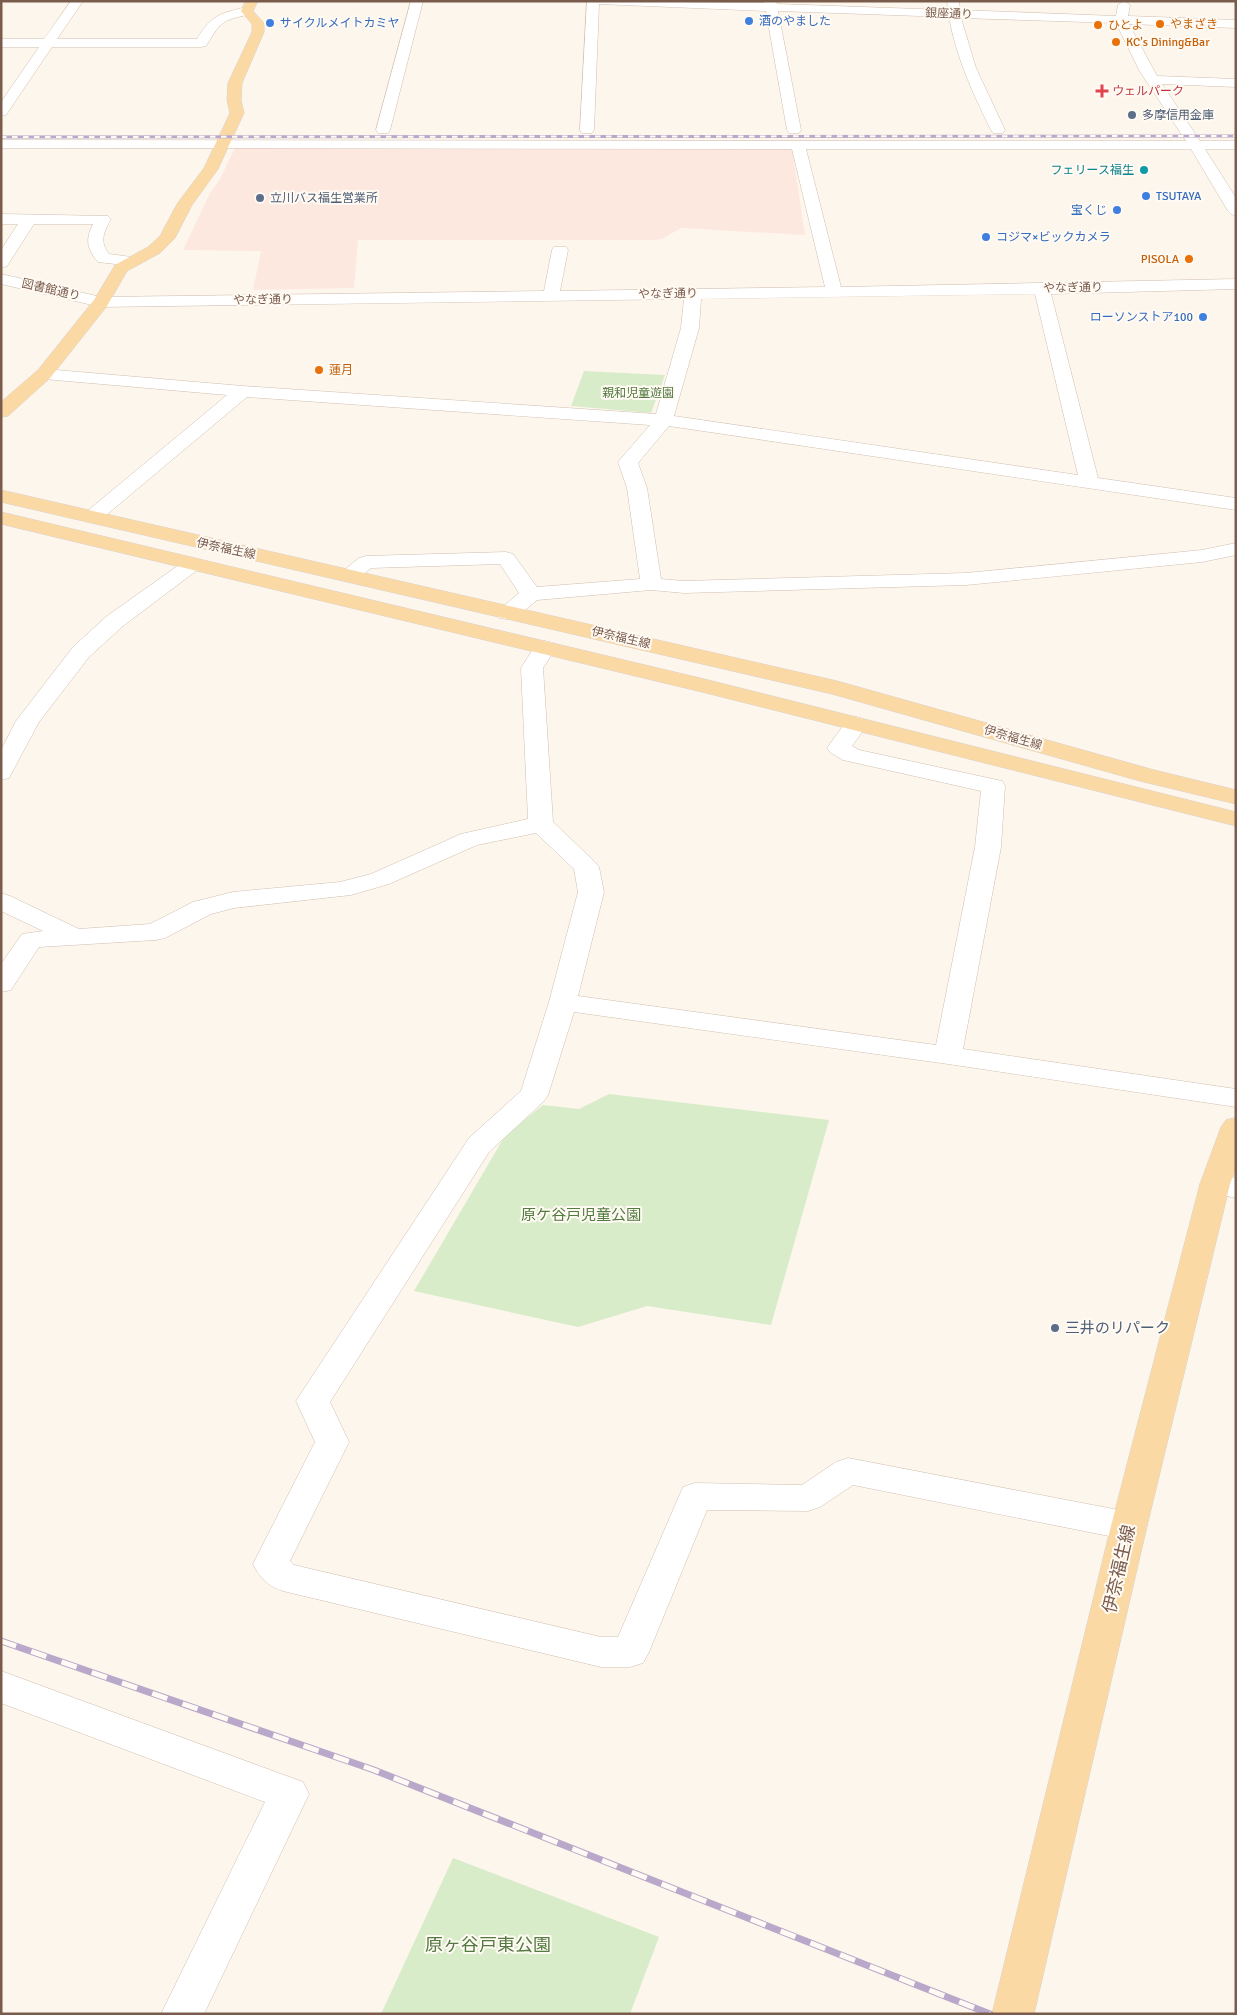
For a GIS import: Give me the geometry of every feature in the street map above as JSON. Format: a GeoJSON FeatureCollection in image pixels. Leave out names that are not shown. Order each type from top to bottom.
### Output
{"type":"FeatureCollection","features":[{"type":"Feature","properties":{"kind":"main road"},"geometry":{"type":"LineString","coordinates":[[1,412],[44,374],[101,302],[121,268],[154,250],[167,238],[185,204],[211,169],[237,114],[233,94],[235,84],[259,27],[249,6]]}},
{"type":"Feature","properties":{"kind":"main road","name":"伊奈福生線"},"geometry":{"type":"LineString","coordinates":[[1,496],[837,688],[1148,776],[1236,797]]}},
{"type":"Feature","properties":{"kind":"main road","name":"伊奈福生線"},"geometry":{"type":"LineString","coordinates":[[1,518],[545,648],[1236,819]]}},
{"type":"Feature","properties":{"kind":"main road","name":"伊奈福生線"},"geometry":{"type":"LineString","coordinates":[[1013,2014],[1129,1526],[1225,1186],[1236,1127]]}},
{"type":"Feature","properties":{"kind":"street"},"geometry":{"type":"LineString","coordinates":[[1,112],[77,1]]}},
{"type":"Feature","properties":{"kind":"street"},"geometry":{"type":"LineString","coordinates":[[383,130],[417,1]]}},
{"type":"Feature","properties":{"kind":"street"},"geometry":{"type":"LineString","coordinates":[[588,130],[593,1]]}},
{"type":"Feature","properties":{"kind":"street","name":"銀座通り"},"geometry":{"type":"LineString","coordinates":[[603,1],[953,8],[1121,20],[1236,24]]}},
{"type":"Feature","properties":{"kind":"street"},"geometry":{"type":"LineString","coordinates":[[1124,1],[1121,20],[1153,80],[1186,129],[1236,211]]}},
{"type":"Feature","properties":{"kind":"street"},"geometry":{"type":"LineString","coordinates":[[771,4],[794,130]]}},
{"type":"Feature","properties":{"kind":"street"},"geometry":{"type":"LineString","coordinates":[[1,44],[201,43],[213,22],[249,6]]}},
{"type":"Feature","properties":{"kind":"street"},"geometry":{"type":"LineString","coordinates":[[953,8],[968,66],[1003,130],[978,130]]}},
{"type":"Feature","properties":{"kind":"street"},"geometry":{"type":"LineString","coordinates":[[1153,80],[1236,83]]}},
{"type":"Feature","properties":{"kind":"street"},"geometry":{"type":"LineString","coordinates":[[1166,129],[1186,129]]}},
{"type":"Feature","properties":{"kind":"street"},"geometry":{"type":"LineString","coordinates":[[1,130],[248,130]]}},
{"type":"Feature","properties":{"kind":"street"},"geometry":{"type":"LineString","coordinates":[[277,130],[558,130]]}},
{"type":"Feature","properties":{"kind":"street"},"geometry":{"type":"LineString","coordinates":[[1,144],[1236,145]]}},
{"type":"Feature","properties":{"kind":"street"},"geometry":{"type":"LineString","coordinates":[[798,146],[834,291]]}},
{"type":"Feature","properties":{"kind":"street"},"geometry":{"type":"LineString","coordinates":[[1,219],[103,219],[96,236],[94,249],[104,259],[133,261]]}},
{"type":"Feature","properties":{"kind":"street"},"geometry":{"type":"LineString","coordinates":[[1,263],[29,219]]}},
{"type":"Feature","properties":{"kind":"street"},"geometry":{"type":"LineString","coordinates":[[551,296],[554,256]]}},
{"type":"Feature","properties":{"kind":"street","name":"図書館通り"},"geometry":{"type":"LineString","coordinates":[[1,278],[101,302]]}},
{"type":"Feature","properties":{"kind":"street","name":"やなぎ通り"},"geometry":{"type":"LineString","coordinates":[[101,302],[1042,289],[1236,284]]}},
{"type":"Feature","properties":{"kind":"street"},"geometry":{"type":"LineString","coordinates":[[1042,289],[1090,483]]}},
{"type":"Feature","properties":{"kind":"street"},"geometry":{"type":"LineString","coordinates":[[651,584],[637,488],[628,462],[664,420],[690,328],[693,294]]}},
{"type":"Feature","properties":{"kind":"street"},"geometry":{"type":"LineString","coordinates":[[44,374],[243,391],[664,420],[1236,504]]}},
{"type":"Feature","properties":{"kind":"street"},"geometry":{"type":"LineString","coordinates":[[92,517],[243,391]]}},
{"type":"Feature","properties":{"kind":"street"},"geometry":{"type":"LineString","coordinates":[[508,612],[531,594],[651,584],[684,587],[966,579],[1202,556],[1236,549]]}},
{"type":"Feature","properties":{"kind":"street"},"geometry":{"type":"LineString","coordinates":[[348,575],[366,562],[506,558],[531,594]]}},
{"type":"Feature","properties":{"kind":"street"},"geometry":{"type":"LineString","coordinates":[[1,773],[28,721],[80,652],[115,621],[193,564]]}},
{"type":"Feature","properties":{"kind":"street"},"geometry":{"type":"LineString","coordinates":[[545,648],[532,668],[541,824],[586,867],[591,892],[563,1002],[534,1095],[479,1145],[313,1401],[332,1442],[271,1564],[283,1577],[601,1652],[630,1652],[695,1496],[808,1498],[848,1471],[1129,1526]]}},
{"type":"Feature","properties":{"kind":"street"},"geometry":{"type":"LineString","coordinates":[[856,724],[839,748],[851,756],[993,786],[988,847],[948,1054]]}},
{"type":"Feature","properties":{"kind":"street"},"geometry":{"type":"LineString","coordinates":[[1,984],[31,940],[156,932],[202,908],[233,900],[342,890],[380,879],[470,839],[541,824]]}},
{"type":"Feature","properties":{"kind":"street"},"geometry":{"type":"LineString","coordinates":[[1,901],[76,937]]}},
{"type":"Feature","properties":{"kind":"street"},"geometry":{"type":"LineString","coordinates":[[563,1002],[948,1054],[1236,1098]]}},
{"type":"Feature","properties":{"kind":"street"},"geometry":{"type":"LineString","coordinates":[[1,1687],[289,1794],[182,2014]]}},
{"type":"Feature","properties":{"kind":"shaded area"},"geometry":{"type":"Polygon","coordinates":[[[235,148],[792,148],[805,235],[681,228],[662,239],[654,240],[358,240],[354,288],[253,290],[261,251],[183,250],[210,193],[219,181],[235,148]]]}},
{"type":"Feature","properties":{"kind":"green space","name":"親和児童遊園"},"geometry":{"type":"Polygon","coordinates":[[[584,371],[665,375],[651,413],[571,406],[584,371]]]}},
{"type":"Feature","properties":{"kind":"green space","name":"原ケ谷戸児童公園"},"geometry":{"type":"Polygon","coordinates":[[[609,1094],[829,1120],[771,1325],[647,1306],[578,1327],[414,1291],[506,1134],[543,1105],[579,1109],[609,1094]]]}},
{"type":"Feature","properties":{"kind":"green space","name":"原ヶ谷戸東公園"},"geometry":{"type":"Polygon","coordinates":[[[453,1858],[659,1937],[630,2014],[381,2014],[453,1858]]]}},
{"type":"Feature","properties":{"kind":"railway"},"geometry":{"type":"LineString","coordinates":[[1,137],[1236,136]]}},
{"type":"Feature","properties":{"kind":"railway"},"geometry":{"type":"LineString","coordinates":[[1,1641],[374,1770],[990,2014]]}},
{"type":"Feature","properties":{"kind":"place","name":"酒のやました"},"geometry":{"type":"Point","coordinates":[749,21]}},
{"type":"Feature","properties":{"kind":"place","name":"サイクルメイトカミヤ"},"geometry":{"type":"Point","coordinates":[270,23]}},
{"type":"Feature","properties":{"kind":"place","name":"やまざき"},"geometry":{"type":"Point","coordinates":[1160,24]}},
{"type":"Feature","properties":{"kind":"place","name":"ひとよ"},"geometry":{"type":"Point","coordinates":[1098,25]}},
{"type":"Feature","properties":{"kind":"place","name":"KC's Dining&Bar"},"geometry":{"type":"Point","coordinates":[1116,42]}},
{"type":"Feature","properties":{"kind":"place","name":"ウェルパーク"},"geometry":{"type":"Point","coordinates":[1102,91]}},
{"type":"Feature","properties":{"kind":"place","name":"多摩信用金庫"},"geometry":{"type":"Point","coordinates":[1132,115]}},
{"type":"Feature","properties":{"kind":"place","name":"フェリース福生"},"geometry":{"type":"Point","coordinates":[1144,170]}},
{"type":"Feature","properties":{"kind":"place","name":"TSUTAYA"},"geometry":{"type":"Point","coordinates":[1146,196]}},
{"type":"Feature","properties":{"kind":"place","name":"立川バス福生営業所"},"geometry":{"type":"Point","coordinates":[260,198]}},
{"type":"Feature","properties":{"kind":"place","name":"宝くじ"},"geometry":{"type":"Point","coordinates":[1117,210]}},
{"type":"Feature","properties":{"kind":"place","name":"コジマ×ビックカメラ"},"geometry":{"type":"Point","coordinates":[986,237]}},
{"type":"Feature","properties":{"kind":"place","name":"PISOLA"},"geometry":{"type":"Point","coordinates":[1189,259]}},
{"type":"Feature","properties":{"kind":"place","name":"ローソンストア100"},"geometry":{"type":"Point","coordinates":[1203,317]}},
{"type":"Feature","properties":{"kind":"place","name":"蓮月"},"geometry":{"type":"Point","coordinates":[319,370]}},
{"type":"Feature","properties":{"kind":"place","name":"三井のリパーク"},"geometry":{"type":"Point","coordinates":[1055,1328]}}]}
